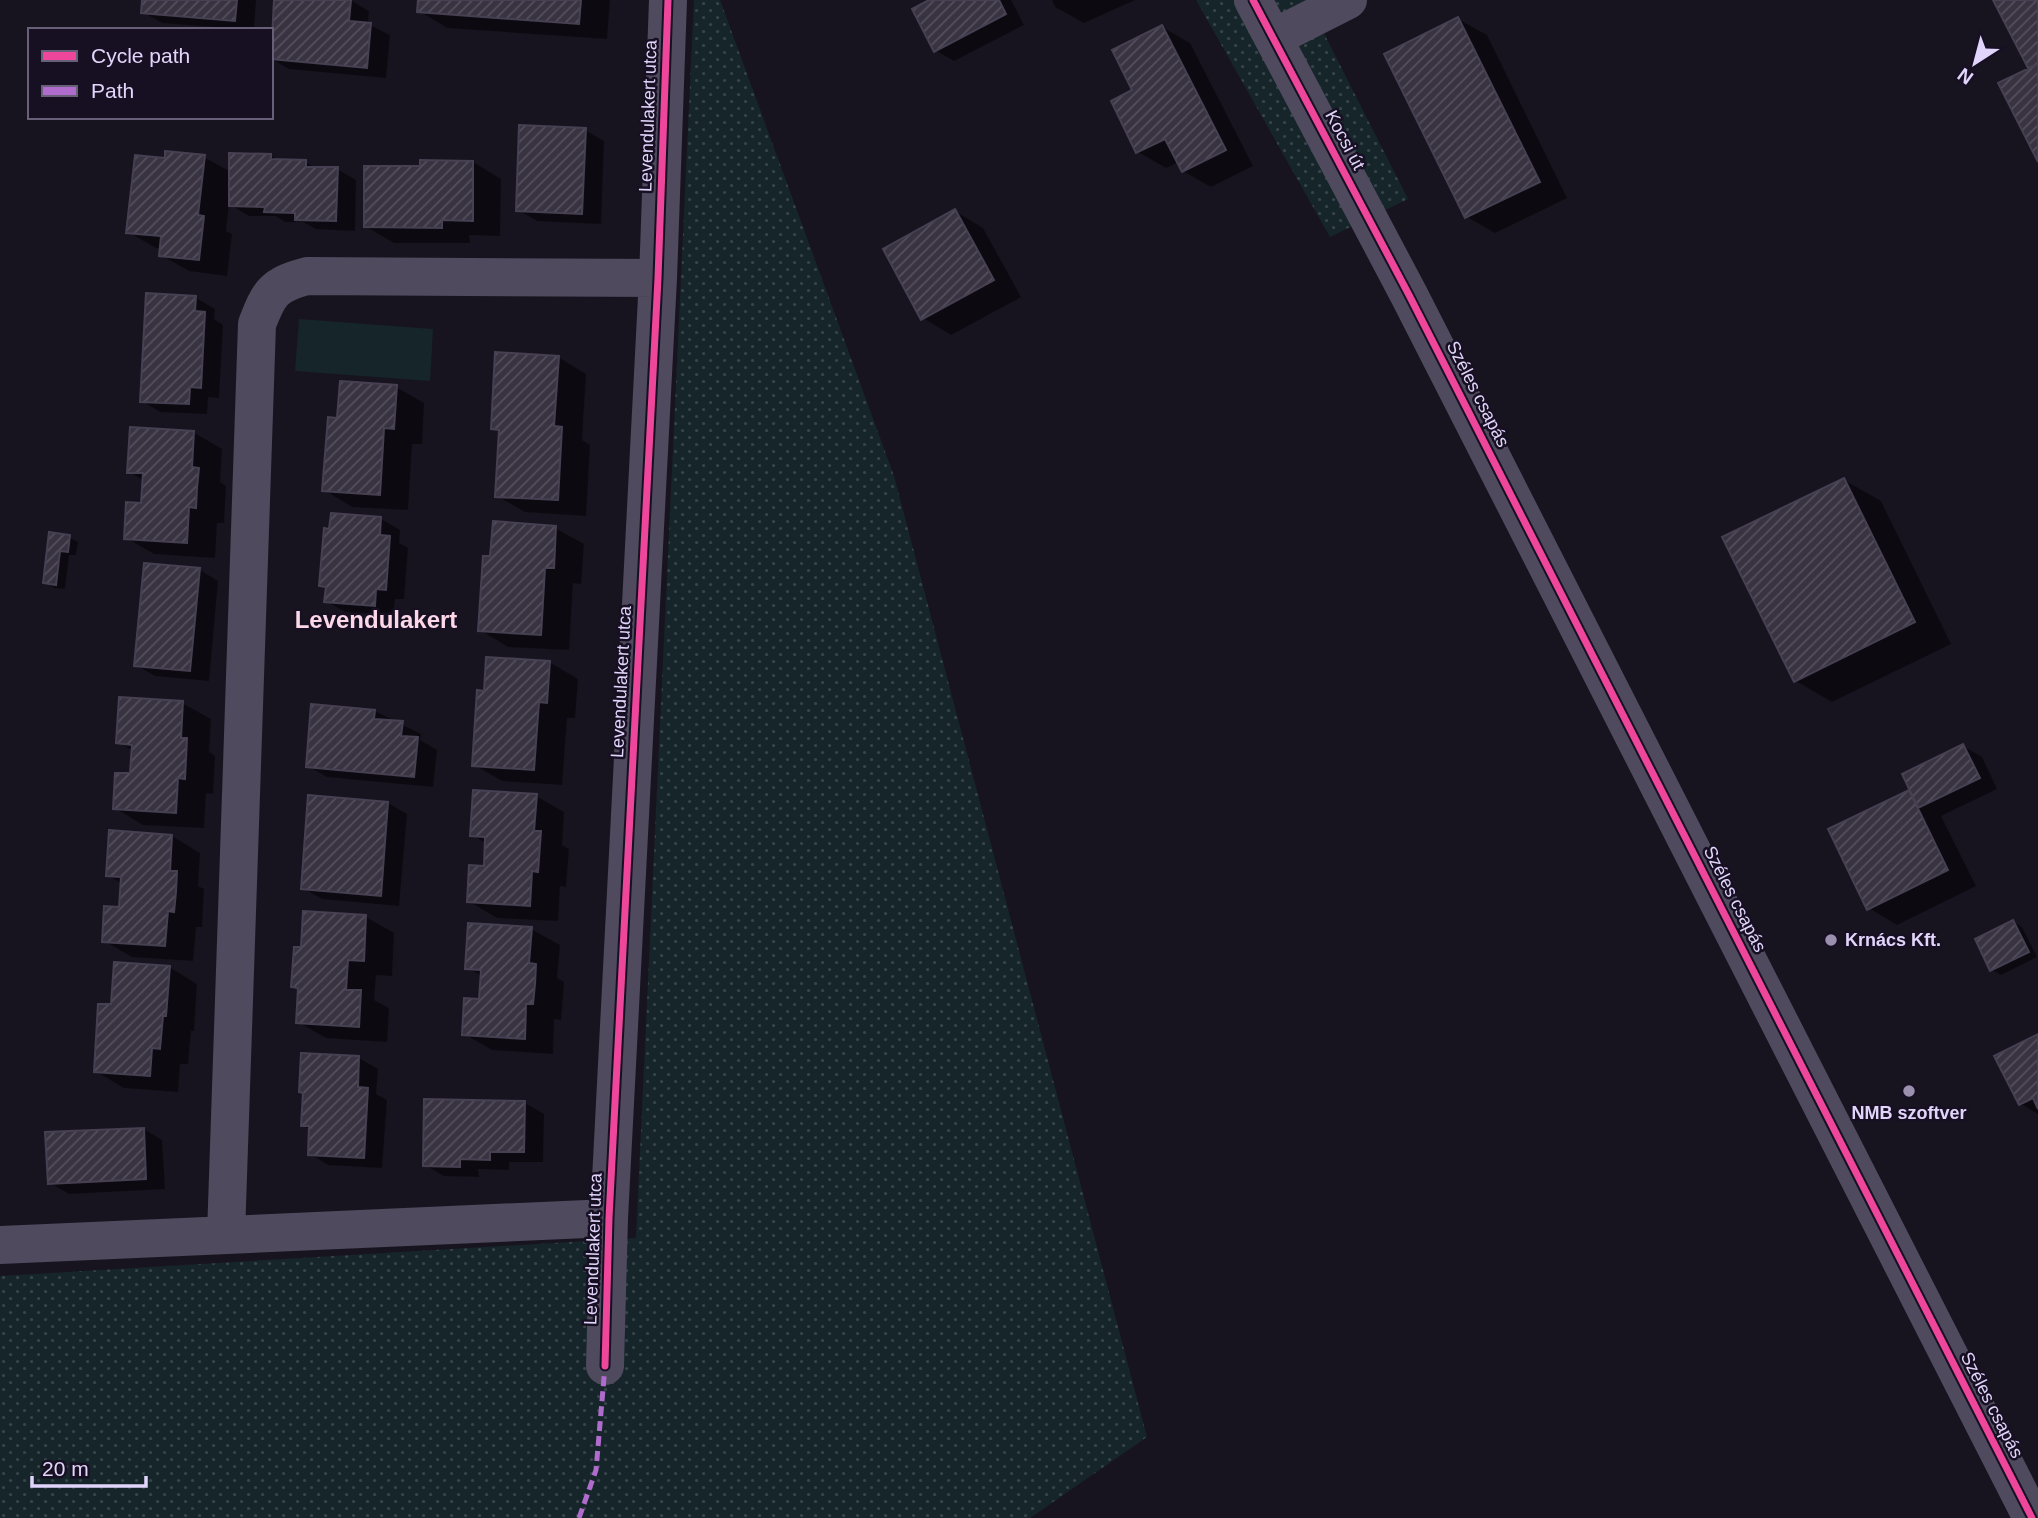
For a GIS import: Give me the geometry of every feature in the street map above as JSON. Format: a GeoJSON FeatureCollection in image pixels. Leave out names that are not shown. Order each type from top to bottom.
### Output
{"type":"FeatureCollection","features":[{"type":"Feature","properties":{"kind":"street","name":"Levendulakert utca"},"geometry":{"type":"LineString","coordinates":[[606,1366],[609,1217],[658,278],[668,0]]}},
{"type":"Feature","properties":{"kind":"street","name":"Kocsi út"},"geometry":{"type":"LineString","coordinates":[[1253,0],[1409,295]]}},
{"type":"Feature","properties":{"kind":"street"},"geometry":{"type":"LineString","coordinates":[[1273,37],[1349,0]]}},
{"type":"Feature","properties":{"kind":"street"},"geometry":{"type":"LineString","coordinates":[[226,1235],[257,324],[266,300],[283,282],[307,276],[658,278]]}},
{"type":"Feature","properties":{"kind":"street","name":"Széles csapás"},"geometry":{"type":"LineString","coordinates":[[1409,295],[2032,1518]]}},
{"type":"Feature","properties":{"kind":"street","name":"Levendulakert utca"},"geometry":{"type":"LineString","coordinates":[[0,1245],[609,1217]]}},
{"type":"Feature","properties":{"kind":"shaded area"},"geometry":{"type":"Polygon","coordinates":[[[694,0],[720,0],[894,476],[1147,1437],[1030,1518],[0,1518],[0,1276],[636,1238],[694,0]]]}},
{"type":"Feature","properties":{"kind":"shaded area"},"geometry":{"type":"Polygon","coordinates":[[[1196,0],[1307,0],[1408,199],[1330,237],[1196,0]]]}},
{"type":"Feature","properties":{"kind":"shaded area"},"geometry":{"type":"Polygon","coordinates":[[[299,319],[433,329],[430,381],[295,371],[299,319]]]}},
{"type":"Feature","properties":{"kind":"building"},"geometry":{"type":"Polygon","coordinates":[[[142,0],[237,0],[235,21],[141,13],[142,0]]]}},
{"type":"Feature","properties":{"kind":"building"},"geometry":{"type":"Polygon","coordinates":[[[274,0],[351,0],[349,21],[371,23],[367,68],[273,59],[274,0]]]}},
{"type":"Feature","properties":{"kind":"building"},"geometry":{"type":"Polygon","coordinates":[[[418,0],[581,0],[579,24],[417,12],[418,0]]]}},
{"type":"Feature","properties":{"kind":"building"},"geometry":{"type":"Polygon","coordinates":[[[929,0],[999,0],[1006,14],[934,52],[912,9],[929,0]]]}},
{"type":"Feature","properties":{"kind":"building"},"geometry":{"type":"Polygon","coordinates":[[[1993,0],[2038,0],[2038,64],[2028,68],[1993,0]]]}},
{"type":"Feature","properties":{"kind":"building"},"geometry":{"type":"Polygon","coordinates":[[[1458,17],[1540,182],[1465,218],[1384,54],[1458,17]]]}},
{"type":"Feature","properties":{"kind":"building"},"geometry":{"type":"Polygon","coordinates":[[[1162,25],[1226,150],[1182,172],[1165,139],[1136,153],[1111,101],[1132,90],[1112,50],[1162,25]]]}},
{"type":"Feature","properties":{"kind":"building"},"geometry":{"type":"Polygon","coordinates":[[[2038,64],[2038,162],[1998,83],[2038,64]]]}},
{"type":"Feature","properties":{"kind":"building"},"geometry":{"type":"Polygon","coordinates":[[[519,125],[586,128],[582,214],[516,211],[519,125]]]}},
{"type":"Feature","properties":{"kind":"building"},"geometry":{"type":"Polygon","coordinates":[[[165,151],[205,155],[198,215],[204,216],[199,260],[159,256],[161,236],[126,233],[135,155],[165,158],[165,151]]]}},
{"type":"Feature","properties":{"kind":"building"},"geometry":{"type":"Polygon","coordinates":[[[229,153],[271,154],[271,159],[306,160],[306,167],[338,167],[336,221],[295,220],[295,213],[264,212],[265,207],[229,206],[229,153]]]}},
{"type":"Feature","properties":{"kind":"building"},"geometry":{"type":"Polygon","coordinates":[[[420,160],[473,161],[473,221],[442,220],[442,228],[364,227],[364,166],[420,166],[420,160]]]}},
{"type":"Feature","properties":{"kind":"building"},"geometry":{"type":"Polygon","coordinates":[[[955,209],[994,280],[921,320],[883,249],[955,209]]]}},
{"type":"Feature","properties":{"kind":"building"},"geometry":{"type":"Polygon","coordinates":[[[146,293],[196,296],[195,311],[205,312],[201,388],[190,387],[189,404],[140,402],[146,293]]]}},
{"type":"Feature","properties":{"kind":"building"},"geometry":{"type":"Polygon","coordinates":[[[495,352],[559,356],[554,426],[562,427],[558,500],[495,497],[499,430],[491,429],[495,352]]]}},
{"type":"Feature","properties":{"kind":"building"},"geometry":{"type":"Polygon","coordinates":[[[340,381],[397,385],[394,429],[384,428],[380,495],[322,491],[328,417],[337,418],[340,381]]]}},
{"type":"Feature","properties":{"kind":"building"},"geometry":{"type":"Polygon","coordinates":[[[130,427],[194,431],[192,467],[199,468],[196,508],[189,507],[187,543],[124,539],[126,502],[141,503],[143,473],[127,473],[130,427]]]}},
{"type":"Feature","properties":{"kind":"building"},"geometry":{"type":"Polygon","coordinates":[[[1844,478],[1915,622],[1794,682],[1722,537],[1844,478]]]}},
{"type":"Feature","properties":{"kind":"building"},"geometry":{"type":"Polygon","coordinates":[[[331,513],[381,517],[380,535],[390,536],[386,590],[376,589],[375,606],[324,602],[326,587],[319,586],[324,528],[329,529],[331,513]]]}},
{"type":"Feature","properties":{"kind":"building"},"geometry":{"type":"Polygon","coordinates":[[[493,521],[556,526],[554,568],[545,568],[541,635],[478,631],[483,556],[490,556],[493,521]]]}},
{"type":"Feature","properties":{"kind":"building"},"geometry":{"type":"Polygon","coordinates":[[[49,532],[70,535],[68,552],[60,551],[56,585],[43,583],[49,532]]]}},
{"type":"Feature","properties":{"kind":"building"},"geometry":{"type":"Polygon","coordinates":[[[144,563],[200,568],[190,671],[134,666],[144,563]]]}},
{"type":"Feature","properties":{"kind":"building"},"geometry":{"type":"Polygon","coordinates":[[[486,657],[550,661],[547,703],[539,702],[534,770],[472,766],[477,690],[484,691],[486,657]]]}},
{"type":"Feature","properties":{"kind":"building"},"geometry":{"type":"Polygon","coordinates":[[[119,697],[183,701],[181,738],[187,738],[185,779],[178,778],[176,813],[113,809],[115,773],[130,773],[132,745],[116,743],[119,697]]]}},
{"type":"Feature","properties":{"kind":"building"},"geometry":{"type":"Polygon","coordinates":[[[311,704],[375,710],[374,719],[403,721],[401,736],[418,737],[414,777],[306,767],[311,704]]]}},
{"type":"Feature","properties":{"kind":"building"},"geometry":{"type":"Polygon","coordinates":[[[1963,744],[1980,778],[1918,808],[1902,774],[1963,744]]]}},
{"type":"Feature","properties":{"kind":"building"},"geometry":{"type":"Polygon","coordinates":[[[473,790],[537,794],[534,831],[541,831],[538,872],[532,871],[530,906],[467,902],[469,865],[484,866],[485,837],[470,836],[473,790]]]}},
{"type":"Feature","properties":{"kind":"building"},"geometry":{"type":"Polygon","coordinates":[[[1909,790],[1948,870],[1867,910],[1828,829],[1909,790]]]}},
{"type":"Feature","properties":{"kind":"building"},"geometry":{"type":"Polygon","coordinates":[[[308,795],[388,802],[381,896],[301,889],[308,795]]]}},
{"type":"Feature","properties":{"kind":"building"},"geometry":{"type":"Polygon","coordinates":[[[109,830],[172,835],[170,871],[177,871],[176,892],[174,912],[168,911],[165,946],[102,942],[104,906],[119,907],[121,877],[106,876],[109,830]]]}},
{"type":"Feature","properties":{"kind":"building"},"geometry":{"type":"Polygon","coordinates":[[[303,911],[366,915],[364,961],[348,960],[346,990],[361,990],[359,1027],[296,1023],[298,988],[291,987],[294,947],[301,947],[303,911]]]}},
{"type":"Feature","properties":{"kind":"building"},"geometry":{"type":"Polygon","coordinates":[[[2013,920],[2029,952],[1990,971],[1975,939],[2013,920]]]}},
{"type":"Feature","properties":{"kind":"building"},"geometry":{"type":"Polygon","coordinates":[[[468,923],[532,927],[529,963],[536,964],[535,984],[533,1004],[526,1004],[525,1039],[462,1035],[464,998],[479,999],[481,970],[465,969],[468,923]]]}},
{"type":"Feature","properties":{"kind":"building"},"geometry":{"type":"Polygon","coordinates":[[[114,962],[170,966],[160,1049],[152,1048],[150,1076],[94,1072],[98,1004],[111,1004],[114,962]]]}},
{"type":"Feature","properties":{"kind":"building"},"geometry":{"type":"Polygon","coordinates":[[[2038,1034],[2038,1109],[2033,1098],[2019,1105],[1994,1056],[2038,1034]]]}},
{"type":"Feature","properties":{"kind":"building"},"geometry":{"type":"Polygon","coordinates":[[[301,1053],[359,1056],[358,1087],[368,1088],[364,1158],[308,1155],[309,1126],[301,1126],[301,1053]]]}},
{"type":"Feature","properties":{"kind":"building"},"geometry":{"type":"Polygon","coordinates":[[[424,1099],[525,1101],[524,1152],[490,1152],[490,1160],[460,1159],[460,1167],[423,1166],[424,1099]]]}},
{"type":"Feature","properties":{"kind":"building"},"geometry":{"type":"Polygon","coordinates":[[[144,1128],[146,1179],[48,1184],[45,1132],[144,1128]]]}},
{"type":"Feature","properties":{"kind":"marked path"},"geometry":{"type":"LineString","coordinates":[[579,1518],[596,1470],[605,1366]]}},
{"type":"Feature","properties":{"kind":"cycle path"},"geometry":{"type":"LineString","coordinates":[[605,1366],[609,1218],[658,278],[668,0]]}},
{"type":"Feature","properties":{"kind":"cycle path"},"geometry":{"type":"LineString","coordinates":[[1253,0],[1409,295],[2032,1518]]}},
{"type":"Feature","properties":{"kind":"place","name":"Krnács Kft."},"geometry":{"type":"Point","coordinates":[1831,940]}},
{"type":"Feature","properties":{"kind":"place","name":"NMB szoftver"},"geometry":{"type":"Point","coordinates":[1909,1091]}},
{"type":"Feature","properties":{"kind":"district","name":"Levendulakert"},"geometry":{"type":"Point","coordinates":[376,620]}}]}
